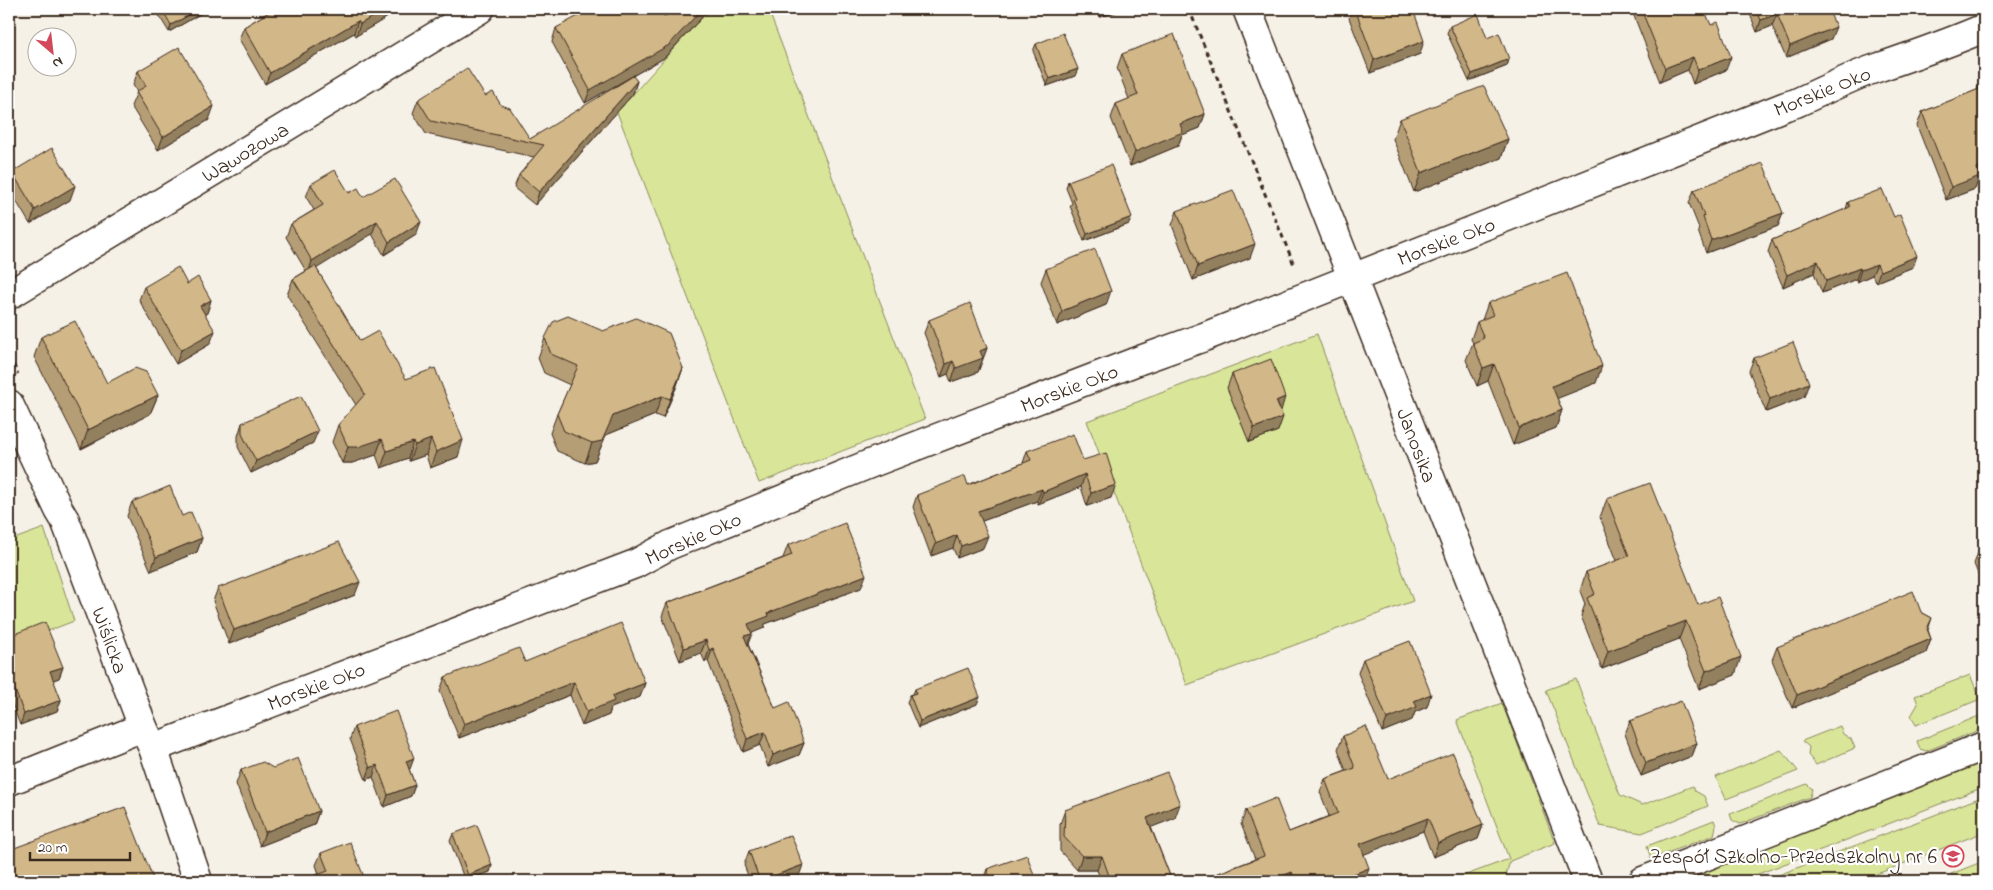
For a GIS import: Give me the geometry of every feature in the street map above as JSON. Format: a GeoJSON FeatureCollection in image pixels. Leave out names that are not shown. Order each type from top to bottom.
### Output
{"type":"FeatureCollection","features":[{"type":"Feature","properties":{"kind":"street","name":"Wąwozowa"},"geometry":{"type":"LineString","coordinates":[[9,295],[480,9]]}},
{"type":"Feature","properties":{"kind":"street","name":"Janosika"},"geometry":{"type":"LineString","coordinates":[[1247,9],[1588,881]]}},
{"type":"Feature","properties":{"kind":"street","name":"Morskie Oko"},"geometry":{"type":"LineString","coordinates":[[9,781],[148,737],[635,564],[670,545],[872,463],[1204,337],[1796,103],[1870,71],[1920,52],[1945,45],[1984,28]]}},
{"type":"Feature","properties":{"kind":"street","name":"Wiślicka"},"geometry":{"type":"LineString","coordinates":[[9,404],[65,520],[148,737],[198,881]]}},
{"type":"Feature","properties":{"kind":"street"},"geometry":{"type":"LineString","coordinates":[[1643,881],[1984,746]]}},
{"type":"Feature","properties":{"kind":"path"},"geometry":{"type":"LineString","coordinates":[[1189,9],[1307,296]]}},
{"type":"Feature","properties":{"kind":"green space"},"geometry":{"type":"Polygon","coordinates":[[[709,9],[768,9],[925,419],[759,483],[617,112],[709,9]]]}},
{"type":"Feature","properties":{"kind":"green space"},"geometry":{"type":"Polygon","coordinates":[[[1317,334],[1413,601],[1187,685],[1087,421],[1317,334]]]}},
{"type":"Feature","properties":{"kind":"green space"},"geometry":{"type":"Polygon","coordinates":[[[44,528],[74,621],[9,646],[9,541],[44,528]]]}},
{"type":"Feature","properties":{"kind":"green space"},"geometry":{"type":"Polygon","coordinates":[[[1970,675],[1979,696],[1978,700],[1916,725],[1911,716],[1918,704],[1915,696],[1970,675]]]}},
{"type":"Feature","properties":{"kind":"green space"},"geometry":{"type":"Polygon","coordinates":[[[1576,679],[1620,795],[1642,805],[1693,786],[1695,791],[1704,796],[1708,806],[1642,833],[1600,826],[1546,690],[1576,679]]]}},
{"type":"Feature","properties":{"kind":"green space"},"geometry":{"type":"Polygon","coordinates":[[[1502,703],[1555,843],[1510,861],[1506,875],[1509,881],[1450,881],[1509,859],[1457,720],[1502,703]]]}},
{"type":"Feature","properties":{"kind":"green space"},"geometry":{"type":"Polygon","coordinates":[[[1984,714],[1984,728],[1926,751],[1920,749],[1917,741],[1984,714]]]}},
{"type":"Feature","properties":{"kind":"green space"},"geometry":{"type":"Polygon","coordinates":[[[1840,726],[1843,734],[1851,739],[1855,748],[1816,765],[1808,755],[1809,747],[1802,741],[1840,726]]]}},
{"type":"Feature","properties":{"kind":"green space"},"geometry":{"type":"Polygon","coordinates":[[[1781,750],[1798,771],[1726,799],[1716,777],[1781,750]]]}},
{"type":"Feature","properties":{"kind":"green space"},"geometry":{"type":"Polygon","coordinates":[[[1984,761],[1984,787],[1740,881],[1678,881],[1984,761]]]}},
{"type":"Feature","properties":{"kind":"green space"},"geometry":{"type":"Polygon","coordinates":[[[1807,784],[1812,789],[1810,797],[1740,824],[1732,820],[1730,814],[1807,784]]]}},
{"type":"Feature","properties":{"kind":"green space"},"geometry":{"type":"Polygon","coordinates":[[[1984,796],[1984,832],[1859,881],[1763,881],[1984,796]]]}},
{"type":"Feature","properties":{"kind":"green space"},"geometry":{"type":"Polygon","coordinates":[[[1714,820],[1716,826],[1714,835],[1651,859],[1647,846],[1714,820]]]}},
{"type":"Feature","properties":{"kind":"green space"},"geometry":{"type":"Polygon","coordinates":[[[1984,861],[1984,881],[1954,881],[1951,874],[1984,861]]]}},
{"type":"Feature","properties":{"kind":"building"},"geometry":{"type":"Polygon","coordinates":[[[162,9],[200,9],[171,25],[162,9]]]}},
{"type":"Feature","properties":{"kind":"building"},"geometry":{"type":"Polygon","coordinates":[[[274,9],[386,9],[360,24],[358,21],[270,73],[244,27],[274,9]]]}},
{"type":"Feature","properties":{"kind":"building"},"geometry":{"type":"Polygon","coordinates":[[[591,9],[607,9],[609,12],[617,9],[660,9],[664,16],[681,9],[702,9],[669,45],[590,90],[556,28],[591,9]]]}},
{"type":"Feature","properties":{"kind":"building"},"geometry":{"type":"Polygon","coordinates":[[[1355,9],[1413,9],[1424,41],[1374,60],[1355,9]]]}},
{"type":"Feature","properties":{"kind":"building"},"geometry":{"type":"Polygon","coordinates":[[[1641,9],[1704,9],[1711,25],[1718,22],[1731,57],[1698,70],[1693,57],[1665,68],[1641,9]]]}},
{"type":"Feature","properties":{"kind":"building"},"geometry":{"type":"Polygon","coordinates":[[[1756,9],[1828,9],[1836,27],[1790,46],[1777,14],[1761,20],[1756,9]]]}},
{"type":"Feature","properties":{"kind":"building"},"geometry":{"type":"Polygon","coordinates":[[[1478,14],[1487,38],[1499,33],[1509,59],[1472,74],[1450,26],[1478,14]]]}},
{"type":"Feature","properties":{"kind":"building"},"geometry":{"type":"Polygon","coordinates":[[[1063,33],[1078,69],[1049,79],[1036,44],[1063,33]]]}},
{"type":"Feature","properties":{"kind":"building"},"geometry":{"type":"Polygon","coordinates":[[[1174,34],[1205,114],[1180,124],[1183,132],[1135,152],[1116,104],[1138,95],[1122,54],[1174,34]]]}},
{"type":"Feature","properties":{"kind":"building"},"geometry":{"type":"Polygon","coordinates":[[[179,47],[214,106],[163,137],[136,92],[146,86],[138,71],[179,47]]]}},
{"type":"Feature","properties":{"kind":"building"},"geometry":{"type":"Polygon","coordinates":[[[467,68],[485,96],[493,92],[501,105],[510,108],[530,139],[633,76],[637,81],[539,192],[519,175],[544,145],[431,121],[418,100],[467,68]]]}},
{"type":"Feature","properties":{"kind":"building"},"geometry":{"type":"Polygon","coordinates":[[[1484,86],[1508,139],[1421,173],[1400,119],[1484,86]]]}},
{"type":"Feature","properties":{"kind":"building"},"geometry":{"type":"Polygon","coordinates":[[[1984,87],[1984,166],[1977,168],[1980,176],[1951,187],[1922,112],[1984,87]]]}},
{"type":"Feature","properties":{"kind":"building"},"geometry":{"type":"Polygon","coordinates":[[[52,148],[75,186],[35,210],[12,172],[52,148]]]}},
{"type":"Feature","properties":{"kind":"building"},"geometry":{"type":"Polygon","coordinates":[[[1763,163],[1783,213],[1711,240],[1694,190],[1763,163]]]}},
{"type":"Feature","properties":{"kind":"building"},"geometry":{"type":"Polygon","coordinates":[[[1111,165],[1132,217],[1087,234],[1068,181],[1111,165]]]}},
{"type":"Feature","properties":{"kind":"building"},"geometry":{"type":"Polygon","coordinates":[[[335,170],[349,193],[358,188],[363,197],[395,179],[421,222],[389,242],[377,221],[312,261],[291,224],[323,205],[311,184],[335,170]]]}},
{"type":"Feature","properties":{"kind":"building"},"geometry":{"type":"Polygon","coordinates":[[[1882,189],[1894,217],[1900,214],[1917,256],[1880,271],[1877,264],[1861,270],[1860,268],[1826,281],[1818,261],[1787,275],[1772,240],[1850,207],[1848,202],[1882,189]]]}},
{"type":"Feature","properties":{"kind":"building"},"geometry":{"type":"Polygon","coordinates":[[[1233,190],[1255,244],[1198,266],[1177,211],[1233,190]]]}},
{"type":"Feature","properties":{"kind":"building"},"geometry":{"type":"Polygon","coordinates":[[[1095,249],[1111,291],[1062,311],[1046,269],[1095,249]]]}},
{"type":"Feature","properties":{"kind":"building"},"geometry":{"type":"Polygon","coordinates":[[[315,266],[360,341],[378,331],[406,379],[435,368],[463,440],[436,452],[431,439],[415,445],[413,442],[387,451],[382,439],[358,447],[348,447],[338,425],[365,394],[293,279],[315,266]]]}},
{"type":"Feature","properties":{"kind":"building"},"geometry":{"type":"Polygon","coordinates":[[[178,267],[187,284],[198,277],[211,300],[200,306],[215,331],[181,350],[144,287],[178,267]]]}},
{"type":"Feature","properties":{"kind":"building"},"geometry":{"type":"Polygon","coordinates":[[[1567,273],[1602,366],[1552,386],[1562,410],[1519,428],[1494,364],[1483,368],[1473,343],[1484,338],[1477,322],[1493,315],[1488,303],[1567,273]]]}},
{"type":"Feature","properties":{"kind":"building"},"geometry":{"type":"Polygon","coordinates":[[[970,303],[987,348],[980,351],[983,358],[956,368],[953,361],[946,364],[929,320],[970,303]]]}},
{"type":"Feature","properties":{"kind":"building"},"geometry":{"type":"Polygon","coordinates":[[[568,316],[603,331],[636,318],[669,333],[683,368],[670,399],[662,396],[613,416],[602,441],[592,443],[564,431],[557,414],[578,366],[551,354],[545,338],[553,322],[568,316]]]}},
{"type":"Feature","properties":{"kind":"building"},"geometry":{"type":"Polygon","coordinates":[[[75,321],[107,383],[135,368],[146,372],[158,395],[88,430],[41,337],[75,321]]]}},
{"type":"Feature","properties":{"kind":"building"},"geometry":{"type":"Polygon","coordinates":[[[1793,342],[1809,383],[1770,399],[1754,358],[1793,342]]]}},
{"type":"Feature","properties":{"kind":"building"},"geometry":{"type":"Polygon","coordinates":[[[1271,359],[1285,397],[1276,401],[1283,417],[1254,428],[1232,374],[1271,359]]]}},
{"type":"Feature","properties":{"kind":"building"},"geometry":{"type":"Polygon","coordinates":[[[301,396],[318,431],[256,461],[242,434],[242,423],[301,396]]]}},
{"type":"Feature","properties":{"kind":"building"},"geometry":{"type":"Polygon","coordinates":[[[1073,434],[1083,460],[1106,453],[1116,485],[1091,493],[1085,474],[1043,492],[1042,489],[978,511],[988,536],[961,546],[957,535],[936,544],[917,495],[965,476],[968,485],[1031,460],[1027,451],[1073,434]]]}},
{"type":"Feature","properties":{"kind":"building"},"geometry":{"type":"Polygon","coordinates":[[[1650,483],[1698,605],[1718,597],[1741,657],[1706,671],[1686,621],[1608,651],[1587,598],[1595,594],[1586,572],[1629,556],[1607,499],[1650,483]]]}},
{"type":"Feature","properties":{"kind":"building"},"geometry":{"type":"Polygon","coordinates":[[[170,486],[182,516],[191,512],[202,538],[156,557],[132,502],[170,486]]]}},
{"type":"Feature","properties":{"kind":"building"},"geometry":{"type":"Polygon","coordinates":[[[845,523],[866,575],[768,613],[769,616],[748,624],[752,634],[744,636],[775,708],[789,702],[804,743],[773,755],[765,732],[747,739],[713,648],[709,650],[706,640],[684,648],[667,603],[792,555],[788,545],[845,523]]]}},
{"type":"Feature","properties":{"kind":"building"},"geometry":{"type":"Polygon","coordinates":[[[339,542],[360,582],[234,630],[218,588],[339,542]]]}},
{"type":"Feature","properties":{"kind":"building"},"geometry":{"type":"Polygon","coordinates":[[[1984,548],[1984,562],[1979,550],[1984,548]]]}},
{"type":"Feature","properties":{"kind":"building"},"geometry":{"type":"Polygon","coordinates":[[[1913,591],[1921,612],[1932,618],[1927,629],[1931,639],[1797,695],[1777,647],[1913,591]]]}},
{"type":"Feature","properties":{"kind":"building"},"geometry":{"type":"Polygon","coordinates":[[[45,622],[63,667],[50,671],[61,700],[24,714],[9,674],[9,636],[45,622]]]}},
{"type":"Feature","properties":{"kind":"building"},"geometry":{"type":"Polygon","coordinates":[[[621,623],[645,683],[612,696],[614,701],[587,712],[574,682],[464,724],[445,677],[519,648],[525,662],[621,623]]]}},
{"type":"Feature","properties":{"kind":"building"},"geometry":{"type":"Polygon","coordinates":[[[1410,641],[1431,694],[1414,701],[1417,707],[1387,719],[1363,659],[1410,641]]]}},
{"type":"Feature","properties":{"kind":"building"},"geometry":{"type":"Polygon","coordinates":[[[968,668],[980,697],[920,721],[910,695],[916,693],[915,689],[968,668]]]}},
{"type":"Feature","properties":{"kind":"building"},"geometry":{"type":"Polygon","coordinates":[[[1681,701],[1697,743],[1646,763],[1630,721],[1681,701]]]}},
{"type":"Feature","properties":{"kind":"building"},"geometry":{"type":"Polygon","coordinates":[[[396,711],[414,758],[406,761],[415,785],[388,795],[377,765],[370,768],[354,727],[396,711]]]}},
{"type":"Feature","properties":{"kind":"building"},"geometry":{"type":"Polygon","coordinates":[[[1366,726],[1388,779],[1453,753],[1483,825],[1438,843],[1428,818],[1360,844],[1369,868],[1336,881],[1296,881],[1292,872],[1269,881],[1198,881],[1264,856],[1246,810],[1276,798],[1289,832],[1338,813],[1325,779],[1355,768],[1343,736],[1366,726]]]}},
{"type":"Feature","properties":{"kind":"building"},"geometry":{"type":"Polygon","coordinates":[[[298,758],[319,811],[265,832],[241,770],[263,762],[273,768],[298,758]]]}},
{"type":"Feature","properties":{"kind":"building"},"geometry":{"type":"Polygon","coordinates":[[[1167,772],[1180,804],[1147,818],[1172,881],[1111,881],[1102,856],[1082,856],[1064,837],[1065,810],[1167,772]]]}},
{"type":"Feature","properties":{"kind":"building"},"geometry":{"type":"Polygon","coordinates":[[[125,807],[154,881],[16,881],[9,865],[9,850],[125,807]]]}},
{"type":"Feature","properties":{"kind":"building"},"geometry":{"type":"Polygon","coordinates":[[[477,825],[492,865],[468,875],[453,834],[477,825]]]}},
{"type":"Feature","properties":{"kind":"building"},"geometry":{"type":"Polygon","coordinates":[[[791,835],[803,865],[760,881],[749,851],[791,835]]]}},
{"type":"Feature","properties":{"kind":"building"},"geometry":{"type":"Polygon","coordinates":[[[350,842],[364,877],[352,881],[303,880],[328,871],[321,853],[350,842]]]}},
{"type":"Feature","properties":{"kind":"building"},"geometry":{"type":"Polygon","coordinates":[[[1027,855],[1036,881],[991,881],[987,869],[1027,855]]]}},
{"type":"Feature","properties":{"kind":"place","name":"Zespół Szkolno-Przedszkolny nr 6"},"geometry":{"type":"Point","coordinates":[1953,856]}}]}
